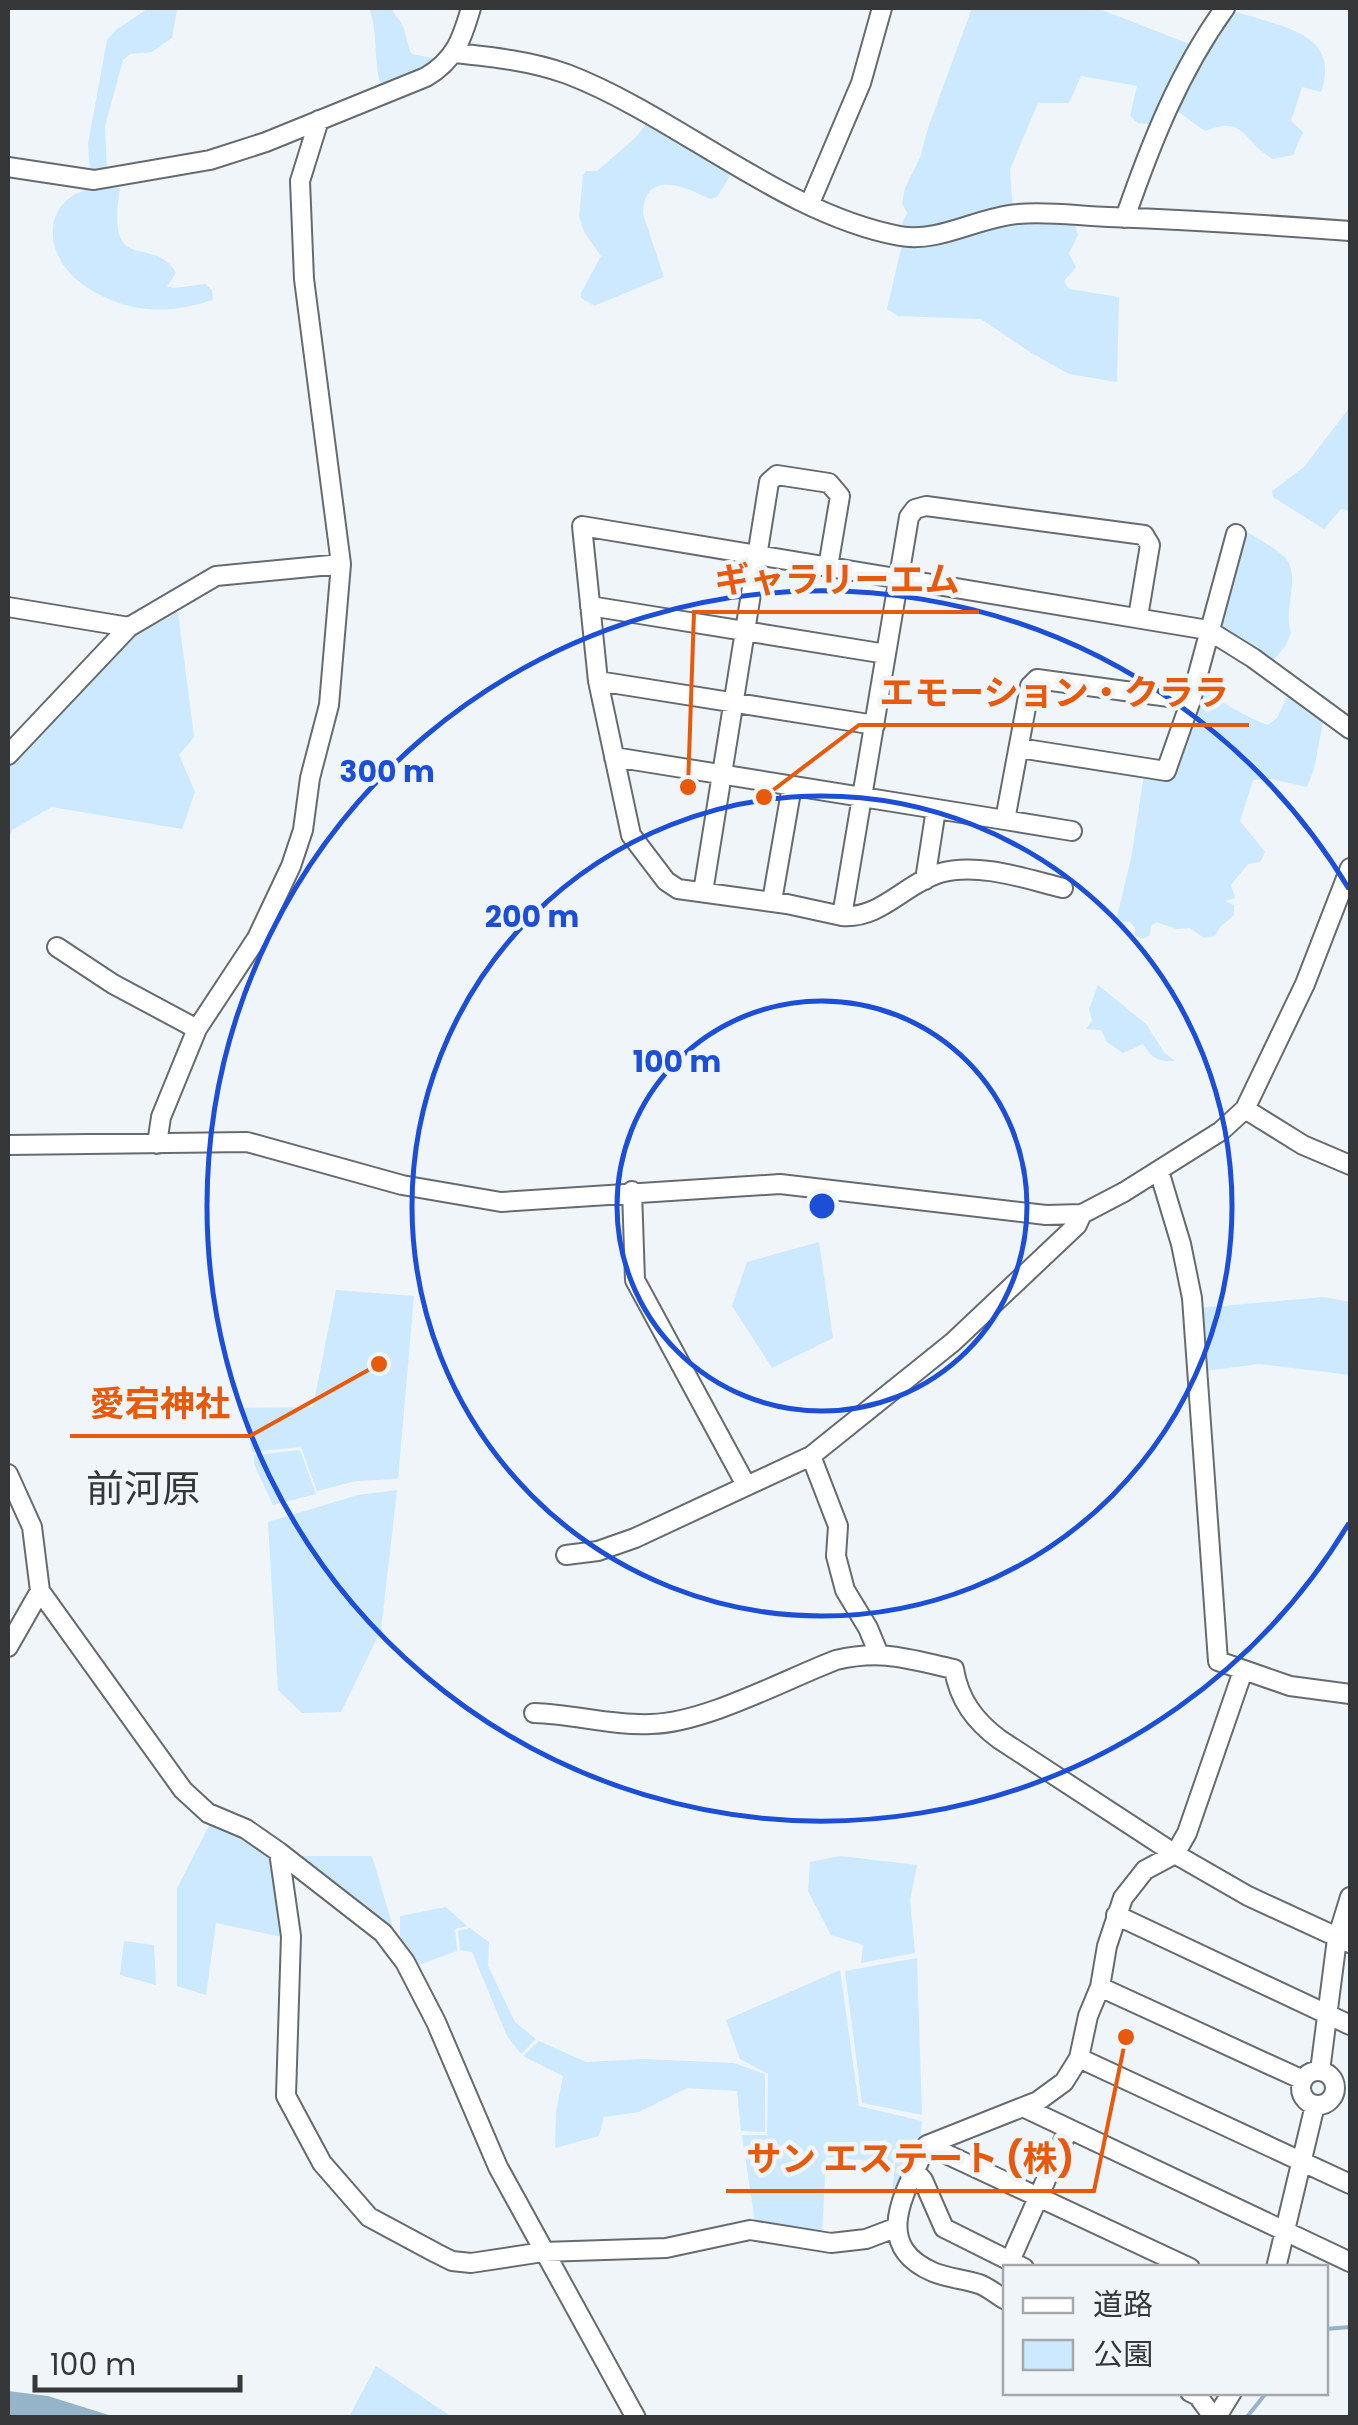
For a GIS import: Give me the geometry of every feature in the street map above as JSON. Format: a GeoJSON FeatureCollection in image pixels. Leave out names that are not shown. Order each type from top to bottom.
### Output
{"type":"FeatureCollection","features":[{"type":"Feature","properties":{"kind":"street"},"geometry":{"type":"LineString","coordinates":[[8,167],[94,180],[210,160],[266,142],[426,77],[444,66],[456,54],[470,8]]}},
{"type":"Feature","properties":{"kind":"street"},"geometry":{"type":"LineString","coordinates":[[810,204],[861,82],[882,8]]}},
{"type":"Feature","properties":{"kind":"street"},"geometry":{"type":"LineString","coordinates":[[1125,218],[1157,126],[1200,43],[1225,8]]}},
{"type":"Feature","properties":{"kind":"street"},"geometry":{"type":"LineString","coordinates":[[456,54],[510,59],[567,74],[652,116],[810,204],[904,236],[956,230],[1018,214],[1350,231]]}},
{"type":"Feature","properties":{"kind":"street"},"geometry":{"type":"LineString","coordinates":[[157,1144],[161,1117],[197,1029],[257,938],[291,866],[303,830],[310,778],[329,705],[341,564],[304,279],[300,181],[319,120]]}},
{"type":"Feature","properties":{"kind":"street"},"geometry":{"type":"LineString","coordinates":[[703,892],[755,556],[769,482],[777,475],[828,483],[840,496],[828,566]]}},
{"type":"Feature","properties":{"kind":"street"},"geometry":{"type":"LineString","coordinates":[[842,916],[898,578],[909,517],[915,510],[926,506],[1144,536],[1150,545],[1138,616]]}},
{"type":"Feature","properties":{"kind":"street"},"geometry":{"type":"LineString","coordinates":[[1064,888],[1012,875],[964,870],[936,874],[862,917],[678,889],[666,881],[631,835],[598,681],[582,526],[1208,630],[1253,658],[1350,730]]}},
{"type":"Feature","properties":{"kind":"street"},"geometry":{"type":"LineString","coordinates":[[1019,748],[1166,771],[1191,700],[1236,534]]}},
{"type":"Feature","properties":{"kind":"street"},"geometry":{"type":"LineString","coordinates":[[8,756],[129,627],[216,576],[341,564]]}},
{"type":"Feature","properties":{"kind":"street"},"geometry":{"type":"LineString","coordinates":[[590,606],[886,654]]}},
{"type":"Feature","properties":{"kind":"street"},"geometry":{"type":"LineString","coordinates":[[8,607],[129,627]]}},
{"type":"Feature","properties":{"kind":"street"},"geometry":{"type":"LineString","coordinates":[[1005,820],[1030,686],[1037,679],[1191,700]]}},
{"type":"Feature","properties":{"kind":"street"},"geometry":{"type":"LineString","coordinates":[[598,681],[875,725]]}},
{"type":"Feature","properties":{"kind":"street"},"geometry":{"type":"LineString","coordinates":[[614,757],[1072,831]]}},
{"type":"Feature","properties":{"kind":"street"},"geometry":{"type":"LineString","coordinates":[[772,902],[792,786]]}},
{"type":"Feature","properties":{"kind":"street"},"geometry":{"type":"LineString","coordinates":[[925,880],[936,809]]}},
{"type":"Feature","properties":{"kind":"street"},"geometry":{"type":"LineString","coordinates":[[8,1146],[247,1142],[402,1185],[501,1202],[780,1184],[1046,1215],[1082,1214],[1221,1131],[1245,1109],[1305,984],[1350,868]]}},
{"type":"Feature","properties":{"kind":"street"},"geometry":{"type":"LineString","coordinates":[[57,947],[113,984],[197,1029]]}},
{"type":"Feature","properties":{"kind":"street"},"geometry":{"type":"LineString","coordinates":[[1245,1109],[1303,1145],[1350,1165]]}},
{"type":"Feature","properties":{"kind":"street"},"geometry":{"type":"LineString","coordinates":[[1159,1170],[1192,1298],[1218,1660],[1290,1686],[1350,1694]]}},
{"type":"Feature","properties":{"kind":"street"},"geometry":{"type":"LineString","coordinates":[[632,1191],[636,1280],[746,1485]]}},
{"type":"Feature","properties":{"kind":"street"},"geometry":{"type":"LineString","coordinates":[[566,1555],[598,1552],[634,1538],[811,1456],[954,1342],[1076,1225],[1082,1214]]}},
{"type":"Feature","properties":{"kind":"street"},"geometry":{"type":"LineString","coordinates":[[811,1456],[838,1526],[836,1556],[844,1590],[878,1652]]}},
{"type":"Feature","properties":{"kind":"street"},"geometry":{"type":"LineString","coordinates":[[8,1474],[32,1527],[40,1591],[183,1790],[208,1813],[246,1829],[279,1852],[383,1933],[406,1962],[498,2167],[636,2418]]}},
{"type":"Feature","properties":{"kind":"street"},"geometry":{"type":"LineString","coordinates":[[8,1647],[40,1591]]}},
{"type":"Feature","properties":{"kind":"street"},"geometry":{"type":"LineString","coordinates":[[534,1713],[650,1725],[670,1722],[698,1716],[836,1660],[878,1652],[954,1669],[966,1706],[979,1724],[1174,1854],[1248,1896],[1344,1941]]}},
{"type":"Feature","properties":{"kind":"street"},"geometry":{"type":"LineString","coordinates":[[1003,2298],[982,2285],[934,2273],[916,2262],[896,2237],[894,2228],[915,2172],[927,2144],[1038,2101],[1064,2082],[1079,2058],[1116,1914],[1130,1886],[1145,1870],[1174,1854],[1188,1833],[1243,1671]]}},
{"type":"Feature","properties":{"kind":"street"},"geometry":{"type":"LineString","coordinates":[[279,1852],[292,1936],[286,2096],[322,2163],[369,2217],[452,2260],[471,2262],[543,2252],[666,2248],[750,2230],[831,2243],[866,2239],[894,2228]]}},
{"type":"Feature","properties":{"kind":"street"},"geometry":{"type":"LineString","coordinates":[[1100,1986],[1312,2076],[1333,2080],[1342,2099],[1315,2104],[1303,2096],[1312,2076],[1344,1941],[1350,1897]]}},
{"type":"Feature","properties":{"kind":"street"},"geometry":{"type":"LineString","coordinates":[[1116,1914],[1350,2025]]}},
{"type":"Feature","properties":{"kind":"street"},"geometry":{"type":"LineString","coordinates":[[1079,2058],[1350,2184]]}},
{"type":"Feature","properties":{"kind":"street"},"geometry":{"type":"LineString","coordinates":[[1277,2265],[1315,2104]]}},
{"type":"Feature","properties":{"kind":"street"},"geometry":{"type":"LineString","coordinates":[[1022,2107],[1350,2262]]}},
{"type":"Feature","properties":{"kind":"street"},"geometry":{"type":"LineString","coordinates":[[915,2172],[944,2228],[1017,2264],[1068,2130]]}},
{"type":"Feature","properties":{"kind":"street"},"geometry":{"type":"LineString","coordinates":[[927,2144],[1184,2265]]}},
{"type":"Feature","properties":{"kind":"street"},"geometry":{"type":"LineString","coordinates":[[1196,2395],[1215,2418],[1230,2395]]}},
{"type":"Feature","properties":{"kind":"green space"},"geometry":{"type":"Polygon","coordinates":[[[149,8],[177,9],[172,38],[152,52],[130,54],[123,60],[105,126],[107,174],[90,172],[88,144],[107,40],[149,8]]]}},
{"type":"Feature","properties":{"kind":"green space"},"geometry":{"type":"Polygon","coordinates":[[[369,8],[392,8],[412,54],[444,60],[410,78],[381,85],[369,8]]]}},
{"type":"Feature","properties":{"kind":"green space"},"geometry":{"type":"Polygon","coordinates":[[[972,8],[1097,8],[1197,47],[1226,8],[1298,32],[1322,54],[1325,70],[1321,92],[1302,87],[1291,121],[1303,132],[1293,155],[1273,159],[1237,128],[1205,131],[1169,105],[1157,125],[1138,123],[1130,116],[1137,86],[1081,76],[1069,103],[1038,103],[1010,169],[1013,214],[1072,216],[1078,235],[1069,253],[1076,267],[1064,281],[1069,289],[1119,297],[1117,382],[1069,374],[981,319],[898,316],[887,309],[904,236],[905,188],[920,158],[972,8]]]}},
{"type":"Feature","properties":{"kind":"green space"},"geometry":{"type":"Polygon","coordinates":[[[652,117],[727,169],[730,176],[717,197],[710,199],[679,186],[658,186],[651,191],[643,214],[664,277],[594,306],[581,298],[601,256],[584,232],[579,216],[583,176],[586,171],[597,171],[635,138],[652,117]]]}},
{"type":"Feature","properties":{"kind":"green space"},"geometry":{"type":"Polygon","coordinates":[[[93,188],[120,188],[119,234],[125,245],[166,261],[176,273],[167,286],[206,284],[212,290],[213,300],[171,309],[140,308],[104,297],[74,277],[54,246],[54,220],[67,200],[93,188]]]}},
{"type":"Feature","properties":{"kind":"green space"},"geometry":{"type":"Polygon","coordinates":[[[1350,407],[1350,511],[1341,509],[1324,529],[1273,497],[1272,491],[1304,467],[1350,407]]]}},
{"type":"Feature","properties":{"kind":"green space"},"geometry":{"type":"Polygon","coordinates":[[[1240,527],[1278,552],[1291,568],[1291,633],[1271,663],[1212,628],[1240,527]]]}},
{"type":"Feature","properties":{"kind":"green space"},"geometry":{"type":"Polygon","coordinates":[[[178,612],[194,737],[179,755],[195,792],[182,829],[52,807],[12,830],[8,838],[8,768],[136,635],[178,612]]]}},
{"type":"Feature","properties":{"kind":"green space"},"geometry":{"type":"Polygon","coordinates":[[[1194,688],[1268,725],[1277,718],[1290,690],[1324,717],[1314,769],[1307,787],[1271,779],[1253,780],[1240,821],[1265,852],[1260,862],[1248,864],[1231,885],[1235,898],[1225,901],[1234,905],[1234,915],[1215,936],[1204,938],[1190,928],[1177,929],[1156,922],[1150,935],[1143,939],[1135,935],[1130,922],[1116,920],[1131,859],[1145,768],[1166,770],[1194,688]]]}},
{"type":"Feature","properties":{"kind":"green space"},"geometry":{"type":"Polygon","coordinates":[[[1098,985],[1146,1024],[1164,1052],[1175,1061],[1156,1058],[1143,1044],[1123,1053],[1107,1042],[1101,1030],[1086,1029],[1092,1021],[1089,1009],[1098,985]]]}},
{"type":"Feature","properties":{"kind":"green space"},"geometry":{"type":"Polygon","coordinates":[[[819,1242],[833,1338],[772,1368],[732,1306],[747,1262],[819,1242]]]}},
{"type":"Feature","properties":{"kind":"green space"},"geometry":{"type":"Polygon","coordinates":[[[336,1290],[414,1296],[398,1479],[356,1481],[317,1491],[301,1447],[252,1452],[243,1408],[313,1407],[336,1290]]]}},
{"type":"Feature","properties":{"kind":"green space"},"geometry":{"type":"Polygon","coordinates":[[[1324,1297],[1350,1302],[1350,1375],[1259,1364],[1205,1371],[1200,1308],[1324,1297]]]}},
{"type":"Feature","properties":{"kind":"green space"},"geometry":{"type":"Polygon","coordinates":[[[300,1450],[316,1494],[273,1505],[254,1464],[254,1455],[300,1450]]]}},
{"type":"Feature","properties":{"kind":"green space"},"geometry":{"type":"Polygon","coordinates":[[[397,1490],[381,1630],[341,1712],[302,1713],[278,1690],[268,1522],[358,1495],[397,1490]]]}},
{"type":"Feature","properties":{"kind":"green space"},"geometry":{"type":"Polygon","coordinates":[[[211,1822],[243,1833],[275,1856],[287,1938],[216,1923],[206,1995],[177,1986],[177,1888],[211,1822]]]}},
{"type":"Feature","properties":{"kind":"green space"},"geometry":{"type":"Polygon","coordinates":[[[290,1856],[372,1856],[392,1924],[393,1942],[290,1856]]]}},
{"type":"Feature","properties":{"kind":"green space"},"geometry":{"type":"Polygon","coordinates":[[[841,1856],[917,1865],[910,1900],[915,1953],[861,1963],[863,1945],[831,1935],[808,1891],[810,1862],[841,1856]]]}},
{"type":"Feature","properties":{"kind":"green space"},"geometry":{"type":"Polygon","coordinates":[[[446,1907],[467,1926],[455,1929],[457,1951],[413,1967],[400,1948],[400,1916],[446,1907]]]}},
{"type":"Feature","properties":{"kind":"green space"},"geometry":{"type":"Polygon","coordinates":[[[470,1928],[489,1942],[488,1966],[515,2022],[536,2039],[521,2054],[507,2036],[472,1952],[460,1950],[458,1931],[470,1928]]]}},
{"type":"Feature","properties":{"kind":"green space"},"geometry":{"type":"Polygon","coordinates":[[[124,1941],[154,1945],[156,1985],[120,1975],[124,1941]]]}},
{"type":"Feature","properties":{"kind":"green space"},"geometry":{"type":"Polygon","coordinates":[[[917,1958],[922,2115],[862,2103],[845,1971],[917,1958]]]}},
{"type":"Feature","properties":{"kind":"green space"},"geometry":{"type":"Polygon","coordinates":[[[840,1970],[859,2106],[922,2121],[920,2141],[889,2224],[895,2163],[826,2157],[822,2235],[755,2223],[742,2135],[767,2135],[768,2074],[740,2059],[726,2020],[840,1970]]]}},
{"type":"Feature","properties":{"kind":"green space"},"geometry":{"type":"Polygon","coordinates":[[[539,2041],[586,2062],[644,2059],[734,2063],[765,2074],[765,2132],[741,2131],[737,2091],[687,2088],[639,2112],[604,2117],[599,2136],[555,2148],[563,2076],[523,2056],[539,2041]]]}},
{"type":"Feature","properties":{"kind":"green space"},"geometry":{"type":"Polygon","coordinates":[[[376,2366],[452,2417],[349,2417],[376,2366]]]}},
{"type":"Feature","properties":{"kind":"shaded area"},"geometry":{"type":"Polygon","coordinates":[[[8,2391],[48,2396],[115,2417],[8,2417],[8,2391]]]}},
{"type":"Feature","properties":{"kind":"waterway"},"geometry":{"type":"LineString","coordinates":[[1328,2329],[1350,2327]]}},
{"type":"Feature","properties":{"kind":"waterway"},"geometry":{"type":"LineString","coordinates":[[1246,2418],[1265,2395]]}},
{"type":"Feature","properties":{"kind":"place","name":"ギャラリーエム"},"geometry":{"type":"Point","coordinates":[688,787]}},
{"type":"Feature","properties":{"kind":"place","name":"エモーション・クララ"},"geometry":{"type":"Point","coordinates":[764,797]}},
{"type":"Feature","properties":{"kind":"place","name":"愛宕神社"},"geometry":{"type":"Point","coordinates":[379,1364]}},
{"type":"Feature","properties":{"kind":"place","name":"サン エステート (株)"},"geometry":{"type":"Point","coordinates":[1126,2037]}},
{"type":"Feature","properties":{"kind":"district","name":"前河原"},"geometry":{"type":"Point","coordinates":[143,1488]}}]}
